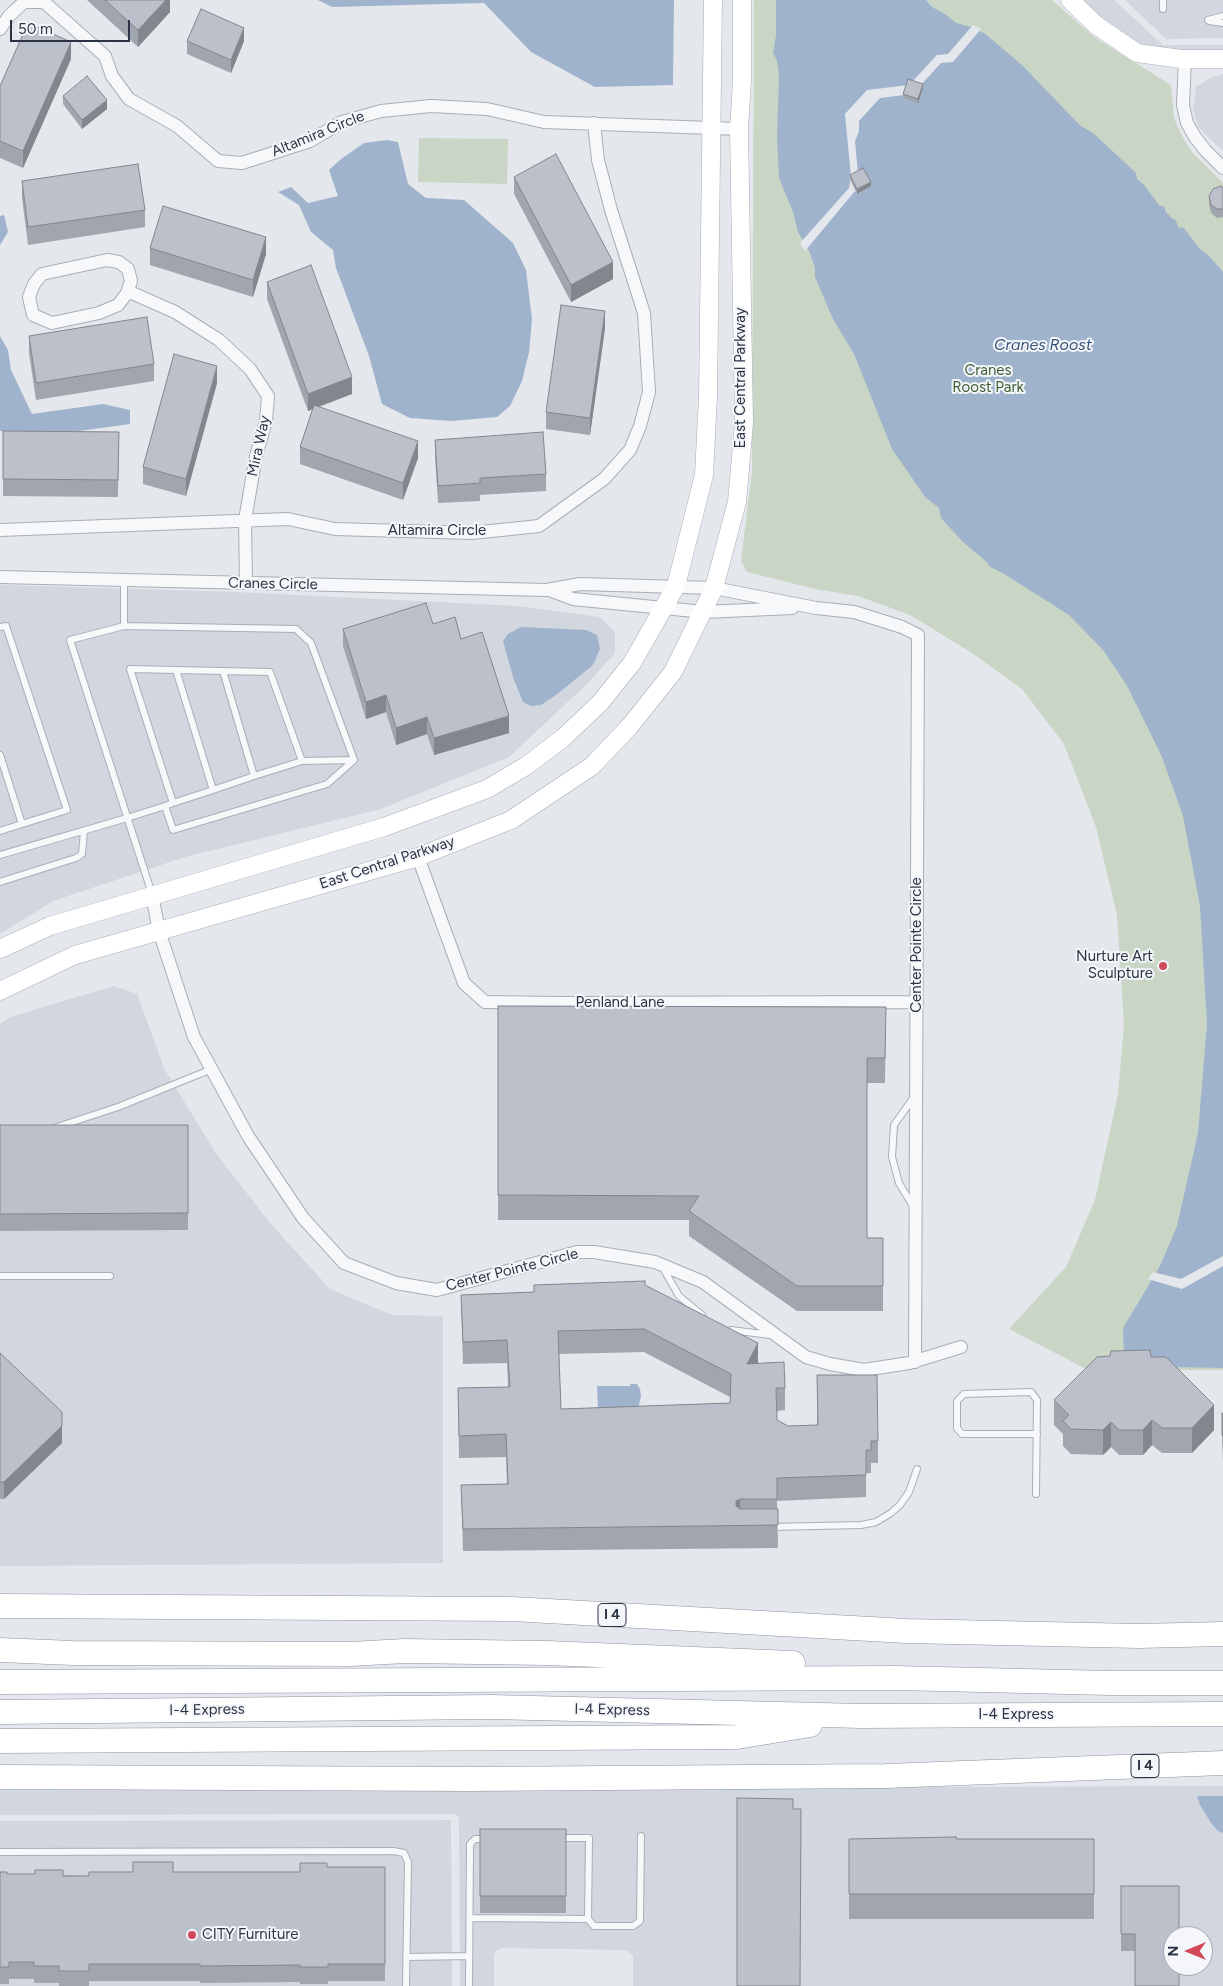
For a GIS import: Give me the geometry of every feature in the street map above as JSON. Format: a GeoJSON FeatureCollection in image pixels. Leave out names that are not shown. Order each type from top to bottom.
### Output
{"type":"FeatureCollection","features":[{"type":"Feature","properties":{"kind":"highway","name":"I 4"},"geometry":{"type":"LineString","coordinates":[[0,1606],[512,1609],[906,1631],[1139,1636],[1223,1634]]}},
{"type":"Feature","properties":{"kind":"highway"},"geometry":{"type":"LineString","coordinates":[[0,1650],[83,1653],[350,1654],[405,1651],[547,1653],[842,1665],[896,1678]]}},
{"type":"Feature","properties":{"kind":"highway","name":"I-4 Express"},"geometry":{"type":"LineString","coordinates":[[0,1682],[896,1678],[1110,1683],[1223,1683]]}},
{"type":"Feature","properties":{"kind":"highway","name":"I-4 Express"},"geometry":{"type":"LineString","coordinates":[[0,1712],[491,1707],[862,1716],[1223,1714]]}},
{"type":"Feature","properties":{"kind":"highway"},"geometry":{"type":"LineString","coordinates":[[0,1741],[737,1737],[862,1716]]}},
{"type":"Feature","properties":{"kind":"highway","name":"I 4"},"geometry":{"type":"LineString","coordinates":[[0,1777],[469,1779],[886,1776],[1223,1763]]}},
{"type":"Feature","properties":{"kind":"main road"},"geometry":{"type":"LineString","coordinates":[[0,949],[50,926],[384,828],[486,789],[526,766],[562,738],[600,703],[632,663],[676,586],[704,475],[708,396],[713,0]]}},
{"type":"Feature","properties":{"kind":"main road","name":"East Central Parkway"},"geometry":{"type":"LineString","coordinates":[[0,990],[75,955],[418,856],[511,820],[592,766],[630,726],[673,672],[704,612],[714,588],[737,502],[744,422],[739,129],[742,81],[742,0]]}},
{"type":"Feature","properties":{"kind":"main road"},"geometry":{"type":"LineString","coordinates":[[1070,0],[1096,25],[1137,53],[1185,59],[1223,59]]}},
{"type":"Feature","properties":{"kind":"street","name":"Altamira Circle"},"geometry":{"type":"LineString","coordinates":[[0,30],[8,16],[24,1],[44,2],[106,56],[112,76],[129,99],[177,126],[218,161],[242,163],[310,140],[342,122],[381,110],[430,106],[487,109],[544,122],[711,126],[739,129]]}},
{"type":"Feature","properties":{"kind":"street"},"geometry":{"type":"LineString","coordinates":[[1185,59],[1183,105],[1187,123],[1205,150],[1223,168]]}},
{"type":"Feature","properties":{"kind":"street","name":"Altamira Circle"},"geometry":{"type":"LineString","coordinates":[[0,530],[288,519],[335,529],[472,533],[539,526],[604,478],[630,450],[640,426],[649,392],[644,313],[600,169],[594,123]]}},
{"type":"Feature","properties":{"kind":"street"},"geometry":{"type":"LineString","coordinates":[[106,260],[119,262],[128,269],[132,281],[127,293],[118,305],[99,313],[52,323],[33,316],[29,296],[34,284],[42,274],[106,260]]}},
{"type":"Feature","properties":{"kind":"street","name":"Mira Way"},"geometry":{"type":"LineString","coordinates":[[127,293],[132,293],[175,312],[219,340],[250,369],[268,396],[266,421],[256,456],[245,520],[246,583]]}},
{"type":"Feature","properties":{"kind":"street","name":"Cranes Circle"},"geometry":{"type":"LineString","coordinates":[[0,577],[547,590],[580,584],[714,588]]}},
{"type":"Feature","properties":{"kind":"street","name":"Center Pointe Circle"},"geometry":{"type":"LineString","coordinates":[[714,588],[816,608],[854,612],[902,627],[918,635],[915,1362]]}},
{"type":"Feature","properties":{"kind":"street","name":"Cranes Circle"},"geometry":{"type":"LineString","coordinates":[[547,590],[573,599],[704,612]]}},
{"type":"Feature","properties":{"kind":"street","name":"Center Pointe Circle"},"geometry":{"type":"LineString","coordinates":[[704,612],[816,608]]}},
{"type":"Feature","properties":{"kind":"street","name":"Penland Lane"},"geometry":{"type":"LineString","coordinates":[[418,856],[464,983],[486,1002],[916,1002]]}},
{"type":"Feature","properties":{"kind":"street","name":"Center Pointe Circle"},"geometry":{"type":"LineString","coordinates":[[152,895],[159,932],[194,1037],[248,1136],[303,1218],[344,1263],[396,1283],[437,1290],[577,1252],[594,1252],[661,1264],[703,1282],[806,1357],[864,1370],[915,1362],[961,1348]]}},
{"type":"Feature","properties":{"kind":"lane"},"geometry":{"type":"LineString","coordinates":[[1163,0],[1163,9]]}},
{"type":"Feature","properties":{"kind":"lane"},"geometry":{"type":"LineString","coordinates":[[1223,16],[1208,20],[1223,23]]}},
{"type":"Feature","properties":{"kind":"lane"},"geometry":{"type":"LineString","coordinates":[[124,580],[124,626]]}},
{"type":"Feature","properties":{"kind":"lane"},"geometry":{"type":"LineString","coordinates":[[0,627],[6,626],[67,810],[0,830]]}},
{"type":"Feature","properties":{"kind":"lane"},"geometry":{"type":"LineString","coordinates":[[152,895],[70,640],[124,626],[296,629],[311,643],[354,760]]}},
{"type":"Feature","properties":{"kind":"lane"},"geometry":{"type":"LineString","coordinates":[[173,803],[130,669],[270,672],[302,760]]}},
{"type":"Feature","properties":{"kind":"lane"},"geometry":{"type":"LineString","coordinates":[[176,670],[213,790]]}},
{"type":"Feature","properties":{"kind":"lane"},"geometry":{"type":"LineString","coordinates":[[223,671],[254,776]]}},
{"type":"Feature","properties":{"kind":"lane"},"geometry":{"type":"LineString","coordinates":[[0,755],[22,824]]}},
{"type":"Feature","properties":{"kind":"lane"},"geometry":{"type":"LineString","coordinates":[[0,855],[127,818],[302,760],[354,760]]}},
{"type":"Feature","properties":{"kind":"lane"},"geometry":{"type":"LineString","coordinates":[[165,806],[173,830],[327,784],[354,760]]}},
{"type":"Feature","properties":{"kind":"lane"},"geometry":{"type":"LineString","coordinates":[[0,882],[76,858],[82,854],[84,830]]}},
{"type":"Feature","properties":{"kind":"lane"},"geometry":{"type":"LineString","coordinates":[[45,1128],[54,1128],[118,1107],[212,1069]]}},
{"type":"Feature","properties":{"kind":"lane"},"geometry":{"type":"LineString","coordinates":[[916,1094],[894,1125],[892,1157],[899,1183],[916,1212]]}},
{"type":"Feature","properties":{"kind":"lane"},"geometry":{"type":"LineString","coordinates":[[661,1264],[679,1296],[697,1312],[711,1321]]}},
{"type":"Feature","properties":{"kind":"lane"},"geometry":{"type":"LineString","coordinates":[[0,1276],[110,1276]]}},
{"type":"Feature","properties":{"kind":"lane"},"geometry":{"type":"LineString","coordinates":[[727,1328],[735,1332],[776,1335]]}},
{"type":"Feature","properties":{"kind":"lane"},"geometry":{"type":"LineString","coordinates":[[1036,1434],[962,1434],[957,1428],[957,1401],[964,1394],[1031,1392],[1037,1400],[1036,1494]]}},
{"type":"Feature","properties":{"kind":"lane"},"geometry":{"type":"LineString","coordinates":[[759,1527],[861,1526],[876,1522],[900,1505],[908,1492],[917,1469]]}},
{"type":"Feature","properties":{"kind":"lane"},"geometry":{"type":"LineString","coordinates":[[551,1838],[589,1838],[588,1919],[594,1926],[633,1926],[640,1921],[641,1836]]}},
{"type":"Feature","properties":{"kind":"lane"},"geometry":{"type":"LineString","coordinates":[[470,1986],[470,1844],[475,1839],[494,1838]]}},
{"type":"Feature","properties":{"kind":"lane"},"geometry":{"type":"LineString","coordinates":[[0,1852],[404,1853],[408,1862],[406,1986]]}},
{"type":"Feature","properties":{"kind":"lane"},"geometry":{"type":"LineString","coordinates":[[470,1918],[588,1919]]}},
{"type":"Feature","properties":{"kind":"lane"},"geometry":{"type":"LineString","coordinates":[[406,1957],[469,1956]]}},
{"type":"Feature","properties":{"kind":"shaded area"},"geometry":{"type":"Polygon","coordinates":[[[1082,0],[1114,0],[1163,45],[1223,45],[1223,51],[1185,51],[1141,45],[1102,19],[1082,0]]]}},
{"type":"Feature","properties":{"kind":"shaded area"},"geometry":{"type":"Polygon","coordinates":[[[1125,0],[1223,0],[1223,38],[1166,39],[1125,0]]]}},
{"type":"Feature","properties":{"kind":"shaded area"},"geometry":{"type":"Polygon","coordinates":[[[1223,74],[1223,151],[1198,127],[1193,110],[1196,87],[1212,77],[1223,74]]]}},
{"type":"Feature","properties":{"kind":"shaded area"},"geometry":{"type":"Polygon","coordinates":[[[0,585],[236,592],[518,606],[600,617],[615,632],[615,653],[587,684],[509,757],[381,809],[185,857],[53,901],[0,934],[0,585]]]}},
{"type":"Feature","properties":{"kind":"shaded area"},"geometry":{"type":"Polygon","coordinates":[[[114,986],[137,994],[165,1070],[215,1152],[270,1223],[330,1289],[392,1315],[443,1316],[443,1563],[0,1566],[0,1024],[10,1017],[114,986]]]}},
{"type":"Feature","properties":{"kind":"shaded area"},"geometry":{"type":"Polygon","coordinates":[[[1223,1786],[1223,1986],[633,1986],[633,1955],[626,1950],[503,1948],[496,1951],[494,1955],[494,1986],[460,1986],[459,1818],[456,1814],[0,1815],[0,1790],[1223,1786]]]}},
{"type":"Feature","properties":{"kind":"shaded area"},"geometry":{"type":"Polygon","coordinates":[[[451,1820],[452,1986],[0,1986],[0,1821],[451,1820]]]}},
{"type":"Feature","properties":{"kind":"green space","name":"Cranes Roost"},"geometry":{"type":"Polygon","coordinates":[[[754,0],[1052,0],[1094,37],[1171,85],[1174,118],[1182,136],[1192,152],[1223,183],[1223,1370],[1088,1370],[1009,1329],[1066,1267],[1095,1200],[1118,1094],[1124,1025],[1117,915],[1096,827],[1064,744],[1022,689],[972,653],[910,615],[858,596],[815,589],[747,572],[741,561],[752,471],[754,0]]]}},
{"type":"Feature","properties":{"kind":"green space"},"geometry":{"type":"Polygon","coordinates":[[[419,138],[508,139],[507,184],[418,182],[419,138]]]}},
{"type":"Feature","properties":{"kind":"water"},"geometry":{"type":"Polygon","coordinates":[[[318,0],[674,0],[673,85],[595,87],[531,52],[484,3],[332,7],[318,0]]]}},
{"type":"Feature","properties":{"kind":"water","name":"Cranes Roost"},"geometry":{"type":"Polygon","coordinates":[[[776,0],[926,0],[932,7],[956,23],[984,33],[1022,65],[1081,126],[1093,133],[1136,173],[1137,179],[1159,205],[1165,207],[1165,211],[1175,219],[1179,228],[1183,227],[1200,249],[1223,272],[1223,1368],[1171,1367],[1124,1352],[1123,1328],[1160,1266],[1177,1226],[1198,1133],[1207,1024],[1200,906],[1183,816],[1162,757],[1126,684],[1103,650],[1069,615],[989,566],[988,563],[963,542],[941,518],[939,508],[925,497],[892,449],[854,354],[833,319],[815,277],[815,268],[810,253],[798,232],[793,212],[779,178],[777,137],[779,76],[777,60],[773,53],[776,36],[776,0]]]}},
{"type":"Feature","properties":{"kind":"water"},"geometry":{"type":"Polygon","coordinates":[[[387,140],[398,142],[408,184],[426,198],[464,200],[513,243],[526,270],[532,319],[529,352],[522,381],[510,406],[497,417],[451,421],[410,418],[382,404],[369,356],[336,268],[333,250],[311,232],[299,205],[278,192],[291,187],[308,203],[338,196],[329,170],[364,143],[387,140]]]}},
{"type":"Feature","properties":{"kind":"water"},"geometry":{"type":"Polygon","coordinates":[[[4,215],[8,232],[0,245],[0,216],[4,215]]]}},
{"type":"Feature","properties":{"kind":"water"},"geometry":{"type":"Polygon","coordinates":[[[0,336],[8,350],[11,370],[32,414],[103,404],[130,410],[130,424],[79,431],[0,431],[0,336]]]}},
{"type":"Feature","properties":{"kind":"water"},"geometry":{"type":"Polygon","coordinates":[[[521,627],[586,630],[597,635],[600,649],[593,665],[541,705],[531,706],[523,702],[514,680],[503,641],[508,634],[521,627]]]}},
{"type":"Feature","properties":{"kind":"water"},"geometry":{"type":"Polygon","coordinates":[[[630,1384],[637,1384],[640,1389],[641,1396],[638,1409],[598,1409],[597,1386],[630,1386],[630,1384]]]}},
{"type":"Feature","properties":{"kind":"water"},"geometry":{"type":"Polygon","coordinates":[[[1197,1796],[1223,1796],[1223,1833],[1218,1831],[1211,1823],[1197,1796]]]}},
{"type":"Feature","properties":{"kind":"pier"},"geometry":{"type":"Polygon","coordinates":[[[973,25],[981,29],[953,62],[941,63],[919,87],[923,88],[918,104],[903,99],[904,95],[880,98],[859,121],[859,131],[855,141],[858,174],[863,172],[871,186],[857,194],[855,191],[805,251],[800,243],[849,188],[851,177],[845,114],[867,90],[909,85],[937,55],[948,54],[973,25]]]}},
{"type":"Feature","properties":{"kind":"pier"},"geometry":{"type":"Polygon","coordinates":[[[1223,1256],[1223,1266],[1182,1289],[1148,1279],[1153,1272],[1181,1279],[1223,1256]]]}},
{"type":"Feature","properties":{"kind":"building"},"geometry":{"type":"Polygon","coordinates":[[[105,0],[166,0],[138,30],[105,0]]]}},
{"type":"Feature","properties":{"kind":"building"},"geometry":{"type":"Polygon","coordinates":[[[201,9],[244,28],[231,60],[187,41],[201,9]]]}},
{"type":"Feature","properties":{"kind":"building"},"geometry":{"type":"Polygon","coordinates":[[[28,23],[71,42],[23,151],[0,141],[0,86],[28,23]]]}},
{"type":"Feature","properties":{"kind":"building"},"geometry":{"type":"Polygon","coordinates":[[[87,76],[107,100],[82,120],[63,96],[87,76]]]}},
{"type":"Feature","properties":{"kind":"building"},"geometry":{"type":"Polygon","coordinates":[[[908,79],[923,84],[918,99],[903,94],[908,79]]]}},
{"type":"Feature","properties":{"kind":"building"},"geometry":{"type":"Polygon","coordinates":[[[556,154],[613,262],[571,285],[514,177],[556,154]]]}},
{"type":"Feature","properties":{"kind":"building"},"geometry":{"type":"Polygon","coordinates":[[[138,164],[145,210],[28,227],[22,181],[138,164]]]}},
{"type":"Feature","properties":{"kind":"building"},"geometry":{"type":"Polygon","coordinates":[[[863,168],[871,182],[857,189],[850,175],[863,168]]]}},
{"type":"Feature","properties":{"kind":"building"},"geometry":{"type":"Polygon","coordinates":[[[1221,186],[1223,188],[1223,209],[1217,209],[1211,205],[1209,196],[1213,189],[1221,186]]]}},
{"type":"Feature","properties":{"kind":"building"},"geometry":{"type":"Polygon","coordinates":[[[163,206],[266,237],[253,280],[150,248],[163,206]]]}},
{"type":"Feature","properties":{"kind":"building"},"geometry":{"type":"Polygon","coordinates":[[[311,265],[352,377],[308,394],[267,282],[311,265]]]}},
{"type":"Feature","properties":{"kind":"building"},"geometry":{"type":"Polygon","coordinates":[[[561,305],[605,311],[590,418],[546,412],[561,305]]]}},
{"type":"Feature","properties":{"kind":"building"},"geometry":{"type":"Polygon","coordinates":[[[147,317],[154,364],[36,383],[29,336],[147,317]]]}},
{"type":"Feature","properties":{"kind":"building"},"geometry":{"type":"Polygon","coordinates":[[[174,354],[217,366],[186,479],[143,467],[174,354]]]}},
{"type":"Feature","properties":{"kind":"building"},"geometry":{"type":"Polygon","coordinates":[[[314,405],[418,441],[403,483],[300,447],[314,405]]]}},
{"type":"Feature","properties":{"kind":"building"},"geometry":{"type":"Polygon","coordinates":[[[3,431],[119,432],[118,480],[3,479],[3,431]]]}},
{"type":"Feature","properties":{"kind":"building"},"geometry":{"type":"Polygon","coordinates":[[[543,432],[546,474],[480,478],[480,483],[438,486],[435,440],[543,432]]]}},
{"type":"Feature","properties":{"kind":"building"},"geometry":{"type":"Polygon","coordinates":[[[426,603],[433,624],[455,617],[461,639],[482,632],[509,716],[434,738],[427,717],[396,728],[386,695],[366,702],[343,629],[426,603]]]}},
{"type":"Feature","properties":{"kind":"building"},"geometry":{"type":"Polygon","coordinates":[[[498,1006],[886,1007],[885,1058],[867,1058],[867,1238],[883,1238],[883,1286],[797,1286],[689,1211],[699,1196],[498,1195],[498,1006]]]}},
{"type":"Feature","properties":{"kind":"building"},"geometry":{"type":"Polygon","coordinates":[[[0,1125],[188,1125],[188,1213],[0,1214],[0,1125]]]}},
{"type":"Feature","properties":{"kind":"building"},"geometry":{"type":"Polygon","coordinates":[[[645,1281],[645,1285],[758,1343],[747,1364],[784,1362],[785,1388],[776,1388],[777,1420],[788,1426],[818,1425],[817,1375],[877,1375],[878,1441],[871,1441],[871,1450],[866,1450],[866,1475],[777,1478],[777,1499],[740,1499],[736,1501],[736,1506],[740,1509],[778,1509],[778,1525],[463,1529],[461,1485],[508,1484],[506,1434],[459,1436],[458,1388],[510,1387],[507,1340],[463,1342],[461,1295],[534,1292],[534,1285],[645,1281]],[[644,1329],[558,1331],[561,1409],[730,1403],[731,1374],[644,1329]]]}},
{"type":"Feature","properties":{"kind":"building"},"geometry":{"type":"Polygon","coordinates":[[[1150,1350],[1151,1357],[1166,1357],[1214,1405],[1192,1428],[1162,1428],[1152,1420],[1143,1430],[1119,1430],[1111,1422],[1103,1430],[1071,1429],[1063,1421],[1069,1415],[1054,1400],[1097,1357],[1110,1356],[1111,1351],[1150,1350]]]}},
{"type":"Feature","properties":{"kind":"building"},"geometry":{"type":"Polygon","coordinates":[[[0,1353],[62,1412],[62,1426],[4,1482],[0,1482],[0,1353]]]}},
{"type":"Feature","properties":{"kind":"building"},"geometry":{"type":"Polygon","coordinates":[[[1223,1414],[1223,1436],[1222,1435],[1223,1414]]]}},
{"type":"Feature","properties":{"kind":"building"},"geometry":{"type":"Polygon","coordinates":[[[737,1798],[793,1799],[793,1809],[801,1809],[800,1986],[737,1986],[737,1798]]]}},
{"type":"Feature","properties":{"kind":"building"},"geometry":{"type":"Polygon","coordinates":[[[480,1829],[566,1829],[566,1896],[480,1896],[480,1829]]]}},
{"type":"Feature","properties":{"kind":"building"},"geometry":{"type":"Polygon","coordinates":[[[956,1837],[956,1839],[1094,1839],[1094,1894],[849,1894],[849,1839],[956,1837]]]}},
{"type":"Feature","properties":{"kind":"building","name":"CITY Furniture"},"geometry":{"type":"Polygon","coordinates":[[[133,1862],[173,1862],[173,1872],[300,1872],[300,1863],[327,1863],[327,1867],[385,1867],[385,1964],[328,1964],[328,1967],[300,1967],[300,1965],[89,1964],[89,1971],[59,1971],[59,1966],[34,1966],[34,1962],[9,1962],[9,1967],[0,1967],[0,1872],[7,1872],[7,1874],[35,1874],[35,1870],[63,1870],[63,1876],[89,1876],[89,1872],[133,1872],[133,1862]]]}},
{"type":"Feature","properties":{"kind":"building"},"geometry":{"type":"Polygon","coordinates":[[[1121,1886],[1179,1886],[1179,1926],[1163,1926],[1163,1976],[1179,1976],[1179,1986],[1135,1986],[1135,1934],[1121,1934],[1121,1886]]]}},
{"type":"Feature","properties":{"kind":"place","name":"Nurture Art Sculpture"},"geometry":{"type":"Point","coordinates":[1163,966]}},
{"type":"Feature","properties":{"kind":"place","name":"CITY Furniture"},"geometry":{"type":"Point","coordinates":[192,1935]}},
{"type":"Feature","properties":{"kind":"park label","name":"Cranes Roost Park"},"geometry":{"type":"Point","coordinates":[988,380]}}]}
